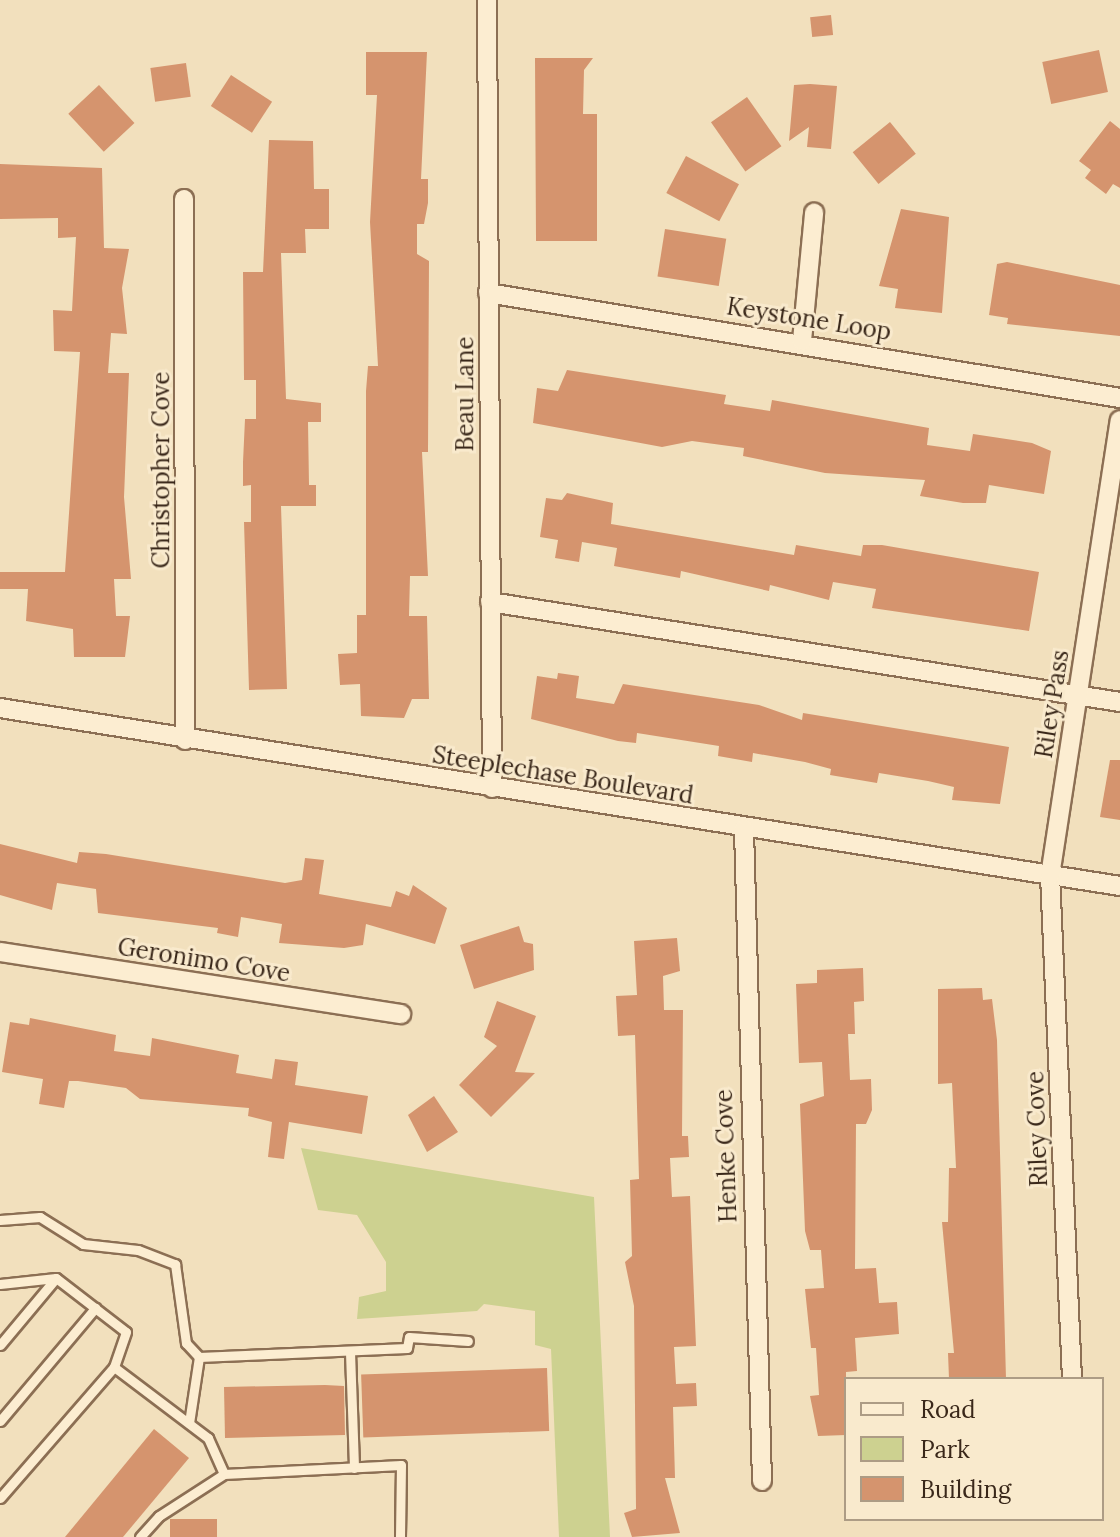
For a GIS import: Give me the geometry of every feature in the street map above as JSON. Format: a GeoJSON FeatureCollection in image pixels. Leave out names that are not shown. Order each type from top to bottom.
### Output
{"type":"FeatureCollection","features":[{"type":"Feature","properties":{"kind":"street","name":"Beau Lane"},"geometry":{"type":"LineString","coordinates":[[487,0],[492,788]]}},
{"type":"Feature","properties":{"kind":"street","name":"Christopher Cove"},"geometry":{"type":"LineString","coordinates":[[184,199],[185,740]]}},
{"type":"Feature","properties":{"kind":"street"},"geometry":{"type":"LineString","coordinates":[[802,341],[814,213]]}},
{"type":"Feature","properties":{"kind":"street","name":"Keystone Loop"},"geometry":{"type":"LineString","coordinates":[[488,293],[802,341],[1120,398]]}},
{"type":"Feature","properties":{"kind":"street","name":"Riley Pass"},"geometry":{"type":"LineString","coordinates":[[1050,876],[1120,420]]}},
{"type":"Feature","properties":{"kind":"street"},"geometry":{"type":"LineString","coordinates":[[490,602],[1120,702]]}},
{"type":"Feature","properties":{"kind":"street","name":"Steeplechase Boulevard"},"geometry":{"type":"LineString","coordinates":[[0,708],[744,829],[1120,886]]}},
{"type":"Feature","properties":{"kind":"street","name":"Henke Cove"},"geometry":{"type":"LineString","coordinates":[[744,829],[762,1481]]}},
{"type":"Feature","properties":{"kind":"street","name":"Riley Cove"},"geometry":{"type":"LineString","coordinates":[[1050,876],[1072,1377]]}},
{"type":"Feature","properties":{"kind":"street","name":"Geronimo Cove"},"geometry":{"type":"LineString","coordinates":[[0,952],[401,1014]]}},
{"type":"Feature","properties":{"kind":"lane"},"geometry":{"type":"LineString","coordinates":[[0,1220],[40,1217],[83,1244],[138,1250],[175,1264],[186,1343],[199,1357],[407,1348],[409,1337],[468,1341]]}},
{"type":"Feature","properties":{"kind":"lane"},"geometry":{"type":"LineString","coordinates":[[0,1345],[56,1278]]}},
{"type":"Feature","properties":{"kind":"lane"},"geometry":{"type":"LineString","coordinates":[[0,1284],[56,1278],[126,1332],[114,1367],[0,1498]]}},
{"type":"Feature","properties":{"kind":"lane"},"geometry":{"type":"LineString","coordinates":[[0,1421],[95,1308]]}},
{"type":"Feature","properties":{"kind":"lane"},"geometry":{"type":"LineString","coordinates":[[350,1352],[354,1468]]}},
{"type":"Feature","properties":{"kind":"lane"},"geometry":{"type":"LineString","coordinates":[[189,1423],[199,1357]]}},
{"type":"Feature","properties":{"kind":"lane"},"geometry":{"type":"LineString","coordinates":[[114,1367],[208,1438],[224,1474]]}},
{"type":"Feature","properties":{"kind":"lane"},"geometry":{"type":"LineString","coordinates":[[140,1537],[170,1508],[224,1474],[401,1465],[400,1537]]}},
{"type":"Feature","properties":{"kind":"green space"},"geometry":{"type":"Polygon","coordinates":[[[301,1148],[594,1197],[610,1537],[559,1537],[551,1349],[535,1345],[535,1311],[484,1304],[477,1311],[357,1319],[359,1297],[386,1291],[386,1262],[357,1215],[318,1210],[301,1148]]]}},
{"type":"Feature","properties":{"kind":"building"},"geometry":{"type":"Polygon","coordinates":[[[831,15],[833,35],[812,37],[810,17],[831,15]]]}},
{"type":"Feature","properties":{"kind":"building"},"geometry":{"type":"Polygon","coordinates":[[[1099,50],[1108,92],[1051,104],[1042,62],[1099,50]]]}},
{"type":"Feature","properties":{"kind":"building"},"geometry":{"type":"Polygon","coordinates":[[[366,52],[427,52],[421,179],[428,179],[428,203],[424,224],[417,224],[417,254],[429,261],[428,452],[422,452],[428,576],[410,576],[409,616],[427,616],[429,699],[412,699],[404,718],[361,716],[360,684],[340,685],[338,654],[357,653],[357,615],[366,615],[366,391],[368,366],[378,366],[370,222],[377,95],[366,95],[366,52]]]}},
{"type":"Feature","properties":{"kind":"building"},"geometry":{"type":"Polygon","coordinates":[[[535,58],[593,58],[584,70],[583,114],[597,114],[597,241],[536,241],[535,58]]]}},
{"type":"Feature","properties":{"kind":"building"},"geometry":{"type":"Polygon","coordinates":[[[186,63],[191,97],[155,102],[150,68],[186,63]]]}},
{"type":"Feature","properties":{"kind":"building"},"geometry":{"type":"Polygon","coordinates":[[[231,75],[272,102],[252,133],[211,106],[231,75]]]}},
{"type":"Feature","properties":{"kind":"building"},"geometry":{"type":"Polygon","coordinates":[[[99,85],[134,123],[104,152],[68,114],[99,85]]]}},
{"type":"Feature","properties":{"kind":"building"},"geometry":{"type":"Polygon","coordinates":[[[794,85],[837,86],[831,149],[807,147],[809,127],[789,141],[794,85]]]}},
{"type":"Feature","properties":{"kind":"building"},"geometry":{"type":"Polygon","coordinates":[[[747,97],[781,146],[745,171],[711,122],[747,97]]]}},
{"type":"Feature","properties":{"kind":"building"},"geometry":{"type":"Polygon","coordinates":[[[1110,121],[1120,129],[1120,188],[1113,184],[1106,194],[1085,178],[1091,170],[1079,161],[1110,121]]]}},
{"type":"Feature","properties":{"kind":"building"},"geometry":{"type":"Polygon","coordinates":[[[890,122],[916,154],[878,184],[853,152],[890,122]]]}},
{"type":"Feature","properties":{"kind":"building"},"geometry":{"type":"Polygon","coordinates":[[[269,140],[313,141],[314,189],[329,189],[329,229],[305,229],[306,253],[281,253],[286,399],[321,403],[321,422],[308,422],[309,485],[316,485],[316,506],[281,506],[287,689],[249,690],[244,522],[251,522],[251,485],[243,486],[243,462],[245,419],[256,419],[256,380],[244,380],[243,272],[263,272],[269,140]]]}},
{"type":"Feature","properties":{"kind":"building"},"geometry":{"type":"Polygon","coordinates":[[[686,156],[739,184],[719,221],[666,193],[686,156]]]}},
{"type":"Feature","properties":{"kind":"building"},"geometry":{"type":"Polygon","coordinates":[[[0,164],[102,168],[104,248],[129,249],[122,288],[127,334],[111,333],[108,373],[129,373],[124,497],[131,579],[114,579],[116,616],[130,616],[125,657],[74,657],[73,629],[26,621],[28,589],[0,589],[0,572],[65,572],[80,352],[54,351],[53,310],[72,311],[76,237],[58,238],[58,218],[0,219],[0,164]]]}},
{"type":"Feature","properties":{"kind":"building"},"geometry":{"type":"Polygon","coordinates":[[[901,209],[949,217],[942,313],[895,308],[898,289],[879,286],[901,209]]]}},
{"type":"Feature","properties":{"kind":"building"},"geometry":{"type":"Polygon","coordinates":[[[665,229],[726,239],[719,286],[657,276],[665,229]]]}},
{"type":"Feature","properties":{"kind":"building"},"geometry":{"type":"Polygon","coordinates":[[[1007,262],[1120,285],[1120,336],[1007,324],[1008,318],[989,315],[997,264],[1007,262]]]}},
{"type":"Feature","properties":{"kind":"building"},"geometry":{"type":"Polygon","coordinates":[[[567,370],[726,395],[724,404],[770,411],[772,400],[929,428],[927,445],[970,451],[973,434],[1032,443],[1051,451],[1044,494],[989,485],[986,503],[963,503],[920,496],[925,480],[825,473],[743,456],[744,448],[692,441],[662,447],[533,423],[537,388],[558,391],[567,370]]]}},
{"type":"Feature","properties":{"kind":"building"},"geometry":{"type":"Polygon","coordinates":[[[567,493],[613,503],[611,524],[794,555],[796,545],[861,556],[863,545],[882,545],[1039,572],[1029,631],[872,608],[876,589],[833,582],[829,600],[770,585],[769,591],[681,571],[680,578],[614,566],[617,548],[582,542],[579,562],[555,558],[558,540],[540,537],[546,498],[562,500],[567,493]]]}},
{"type":"Feature","properties":{"kind":"building"},"geometry":{"type":"Polygon","coordinates":[[[558,673],[579,676],[576,698],[614,704],[623,684],[759,705],[802,720],[803,713],[1009,747],[1000,804],[952,800],[954,787],[928,781],[879,773],[877,783],[830,775],[831,769],[805,762],[753,753],[752,762],[718,756],[719,746],[637,733],[636,743],[618,741],[531,719],[537,676],[557,679],[558,673]]]}},
{"type":"Feature","properties":{"kind":"building"},"geometry":{"type":"Polygon","coordinates":[[[1110,760],[1120,760],[1120,820],[1100,817],[1110,760]]]}},
{"type":"Feature","properties":{"kind":"building"},"geometry":{"type":"Polygon","coordinates":[[[0,844],[77,863],[79,852],[106,854],[285,883],[302,880],[305,858],[324,860],[319,894],[391,907],[396,891],[409,896],[413,885],[447,908],[435,944],[366,924],[363,945],[344,948],[279,943],[282,924],[241,917],[238,937],[217,933],[218,928],[98,913],[96,889],[57,883],[52,910],[0,895],[0,844]]]}},
{"type":"Feature","properties":{"kind":"building"},"geometry":{"type":"Polygon","coordinates":[[[519,926],[524,942],[533,944],[534,970],[474,989],[460,945],[519,926]]]}},
{"type":"Feature","properties":{"kind":"building"},"geometry":{"type":"Polygon","coordinates":[[[677,938],[680,971],[663,976],[664,1010],[683,1010],[682,1136],[688,1136],[689,1157],[670,1158],[672,1197],[690,1196],[696,1346],[674,1347],[676,1384],[696,1383],[697,1406],[673,1407],[675,1478],[665,1478],[680,1533],[632,1537],[624,1513],[636,1509],[634,1306],[625,1262],[632,1256],[630,1180],[639,1179],[635,1035],[618,1036],[616,996],[637,995],[634,941],[677,938]]]}},
{"type":"Feature","properties":{"kind":"building"},"geometry":{"type":"Polygon","coordinates":[[[863,968],[864,1001],[854,1002],[855,1034],[848,1034],[850,1080],[871,1079],[872,1110],[866,1124],[856,1124],[855,1269],[876,1268],[879,1303],[897,1302],[899,1334],[855,1338],[857,1371],[846,1372],[844,1377],[844,1435],[818,1436],[810,1396],[819,1395],[816,1348],[811,1348],[805,1289],[824,1288],[821,1250],[810,1250],[805,1231],[800,1104],[824,1096],[822,1062],[799,1063],[796,984],[817,983],[817,970],[863,968]]]}},
{"type":"Feature","properties":{"kind":"building"},"geometry":{"type":"Polygon","coordinates":[[[982,988],[983,1000],[992,999],[997,1040],[1006,1377],[949,1377],[948,1353],[954,1353],[942,1222],[948,1222],[949,1168],[956,1168],[952,1083],[938,1084],[938,989],[982,988]]]}},
{"type":"Feature","properties":{"kind":"building"},"geometry":{"type":"Polygon","coordinates":[[[497,1001],[536,1016],[515,1072],[535,1073],[491,1117],[459,1085],[497,1046],[484,1037],[497,1001]]]}},
{"type":"Feature","properties":{"kind":"building"},"geometry":{"type":"Polygon","coordinates":[[[30,1018],[116,1035],[114,1051],[150,1056],[152,1038],[239,1055],[236,1073],[272,1079],[275,1059],[298,1062],[295,1085],[368,1096],[362,1134],[289,1122],[284,1159],[268,1157],[272,1122],[248,1116],[249,1108],[140,1099],[126,1088],[78,1081],[69,1081],[64,1108],[39,1104],[43,1079],[2,1072],[10,1022],[29,1025],[30,1018]]]}},
{"type":"Feature","properties":{"kind":"building"},"geometry":{"type":"Polygon","coordinates":[[[434,1096],[458,1132],[427,1152],[408,1115],[434,1096]]]}},
{"type":"Feature","properties":{"kind":"building"},"geometry":{"type":"Polygon","coordinates":[[[547,1368],[549,1431],[363,1437],[361,1374],[547,1368]]]}},
{"type":"Feature","properties":{"kind":"building"},"geometry":{"type":"Polygon","coordinates":[[[344,1386],[345,1435],[225,1438],[224,1387],[344,1386]]]}},
{"type":"Feature","properties":{"kind":"building"},"geometry":{"type":"Polygon","coordinates":[[[154,1429],[189,1458],[123,1537],[65,1537],[154,1429]]]}},
{"type":"Feature","properties":{"kind":"building"},"geometry":{"type":"Polygon","coordinates":[[[170,1519],[217,1519],[217,1537],[170,1537],[170,1519]]]}}]}
